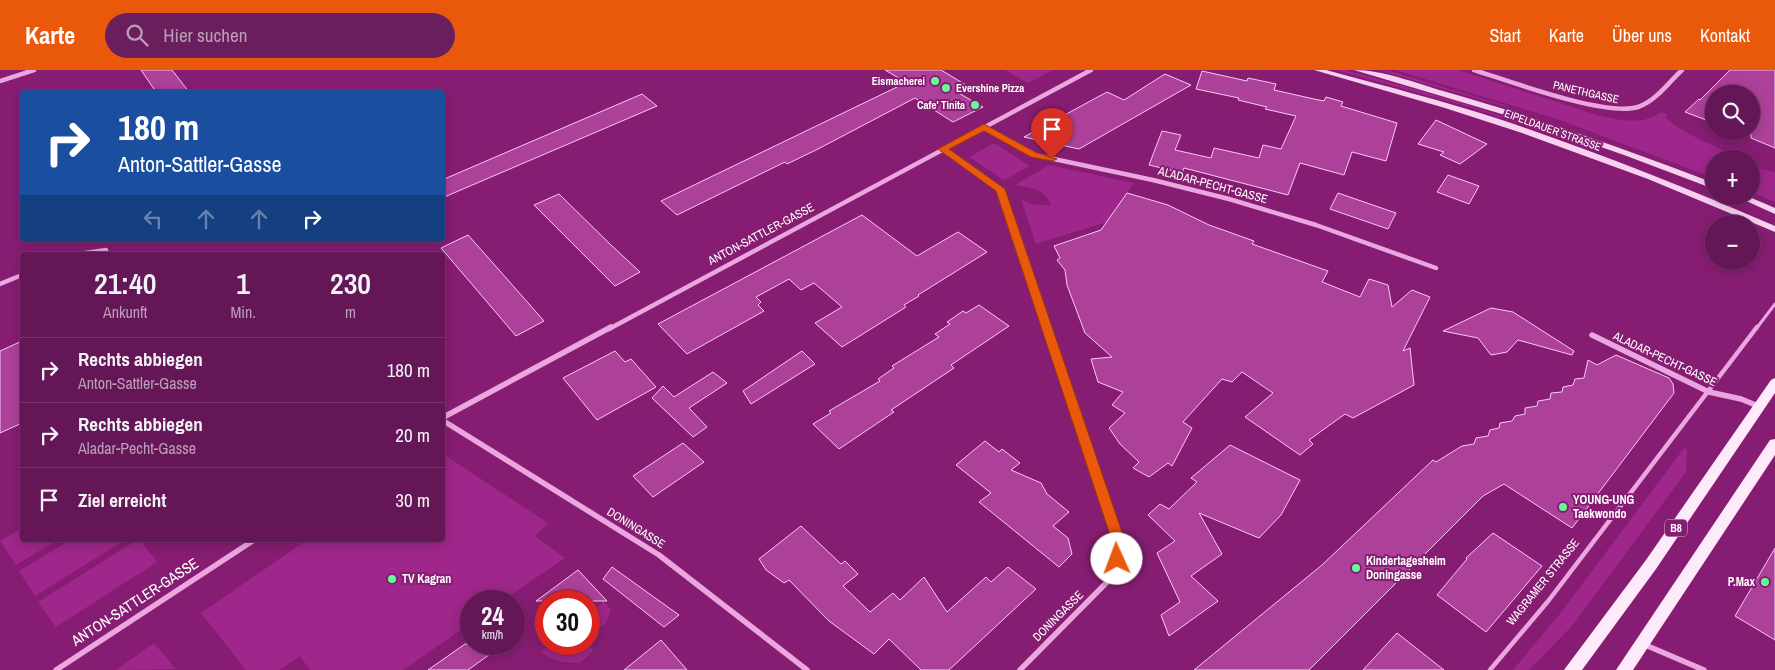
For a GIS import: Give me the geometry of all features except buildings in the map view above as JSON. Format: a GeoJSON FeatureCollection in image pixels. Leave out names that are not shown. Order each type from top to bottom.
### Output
{"type":"FeatureCollection","features":[{"type":"Feature","properties":{"kind":"main road","name":"EIPELDAUER STRASSE"},"geometry":{"type":"LineString","coordinates":[[1318,70],[1434,102],[1524,130],[1671,186],[1775,229]]}},
{"type":"Feature","properties":{"kind":"main road","name":"EIPELDAUER STRASSE"},"geometry":{"type":"LineString","coordinates":[[1358,70],[1476,102],[1705,183]]}},
{"type":"Feature","properties":{"kind":"main road"},"geometry":{"type":"LineString","coordinates":[[1760,205],[1775,211]]}},
{"type":"Feature","properties":{"kind":"main road","name":"B8"},"geometry":{"type":"LineString","coordinates":[[1572,670],[1597,640],[1775,383]]}},
{"type":"Feature","properties":{"kind":"main road"},"geometry":{"type":"LineString","coordinates":[[1624,670],[1775,444]]}},
{"type":"Feature","properties":{"kind":"street"},"geometry":{"type":"LineString","coordinates":[[0,80],[34,70]]}},
{"type":"Feature","properties":{"kind":"street","name":"ANTON-SATTLER-GASSE"},"geometry":{"type":"LineString","coordinates":[[445,417],[1091,70]]}},
{"type":"Feature","properties":{"kind":"street","name":"PANETHGASSE"},"geometry":{"type":"LineString","coordinates":[[1474,70],[1584,103],[1627,110],[1646,103],[1682,70]]}},
{"type":"Feature","properties":{"kind":"street","name":"ALADAR-PECHT-GASSE"},"geometry":{"type":"LineString","coordinates":[[984,127],[1034,155],[1153,180],[1229,199],[1316,225],[1436,268]]}},
{"type":"Feature","properties":{"kind":"street","name":"DONINGASSE"},"geometry":{"type":"LineString","coordinates":[[943,149],[1001,189],[1119,544],[1115,574],[1020,670]]}},
{"type":"Feature","properties":{"kind":"street"},"geometry":{"type":"LineString","coordinates":[[85,252],[106,250]]}},
{"type":"Feature","properties":{"kind":"street"},"geometry":{"type":"LineString","coordinates":[[0,284],[20,276]]}},
{"type":"Feature","properties":{"kind":"street","name":"ALADAR-PECHT-GASSE"},"geometry":{"type":"LineString","coordinates":[[1592,336],[1709,392],[1741,399],[1758,406]]}},
{"type":"Feature","properties":{"kind":"street","name":"DONINGASSE"},"geometry":{"type":"LineString","coordinates":[[445,421],[659,555],[806,670]]}},
{"type":"Feature","properties":{"kind":"street","name":"ANTON-SATTLER-GASSE"},"geometry":{"type":"LineString","coordinates":[[56,670],[251,542]]}},
{"type":"Feature","properties":{"kind":"street"},"geometry":{"type":"LineString","coordinates":[[1643,643],[1704,670]]}},
{"type":"Feature","properties":{"kind":"lane","name":"WAGRAMER STRASSE"},"geometry":{"type":"LineString","coordinates":[[1490,670],[1555,592],[1775,304]]}},
{"type":"Feature","properties":{"kind":"shaded area"},"geometry":{"type":"Polygon","coordinates":[[[1005,70],[1053,70],[1028,83],[1005,70]]]}},
{"type":"Feature","properties":{"kind":"shaded area"},"geometry":{"type":"Polygon","coordinates":[[[1336,70],[1344,70],[1375,78],[1465,104],[1583,143],[1574,143],[1473,108],[1336,70]]]}},
{"type":"Feature","properties":{"kind":"shaded area"},"geometry":{"type":"Polygon","coordinates":[[[1378,70],[1390,71],[1507,106],[1506,107],[1378,70]]]}},
{"type":"Feature","properties":{"kind":"shaded area"},"geometry":{"type":"Polygon","coordinates":[[[1395,70],[1458,70],[1613,119],[1630,121],[1647,119],[1661,112],[1667,114],[1666,118],[1674,125],[1722,150],[1705,150],[1705,175],[1557,119],[1395,70]]]}},
{"type":"Feature","properties":{"kind":"shaded area"},"geometry":{"type":"Polygon","coordinates":[[[994,143],[1030,166],[1004,180],[969,157],[994,143]]]}},
{"type":"Feature","properties":{"kind":"shaded area"},"geometry":{"type":"Polygon","coordinates":[[[1049,165],[1134,183],[1107,222],[1036,244],[1021,199],[1031,204],[1051,206],[1049,200],[1042,192],[1015,185],[1049,165]]]}},
{"type":"Feature","properties":{"kind":"shaded area"},"geometry":{"type":"Polygon","coordinates":[[[1760,168],[1775,172],[1775,202],[1760,196],[1760,168]]]}},
{"type":"Feature","properties":{"kind":"shaded area"},"geometry":{"type":"Polygon","coordinates":[[[1684,448],[1687,450],[1686,472],[1572,626],[1529,670],[1513,670],[1559,615],[1684,448]]]}},
{"type":"Feature","properties":{"kind":"shaded area","name":"TV Kagran"},"geometry":{"type":"Polygon","coordinates":[[[445,455],[548,523],[535,536],[565,558],[518,590],[460,590],[460,631],[403,670],[310,670],[300,656],[280,670],[246,670],[201,613],[304,542],[445,542],[445,455]]]}},
{"type":"Feature","properties":{"kind":"shaded area"},"geometry":{"type":"Polygon","coordinates":[[[20,529],[20,542],[54,542],[16,565],[0,541],[20,529]]]}},
{"type":"Feature","properties":{"kind":"shaded area"},"geometry":{"type":"Polygon","coordinates":[[[67,542],[122,542],[35,596],[19,571],[67,542]]]}},
{"type":"Feature","properties":{"kind":"shaded area"},"geometry":{"type":"Polygon","coordinates":[[[134,542],[142,542],[157,562],[56,627],[38,602],[134,542]]]}},
{"type":"Feature","properties":{"kind":"shaded area"},"geometry":{"type":"Polygon","coordinates":[[[604,601],[611,610],[604,626],[600,627],[600,604],[604,601]]]}},
{"type":"Feature","properties":{"kind":"shaded area"},"geometry":{"type":"Polygon","coordinates":[[[154,643],[176,669],[116,670],[154,643]]]}},
{"type":"Feature","properties":{"kind":"shaded area"},"geometry":{"type":"Polygon","coordinates":[[[545,655],[589,655],[580,663],[564,662],[545,655]]]}},
{"type":"Feature","properties":{"kind":"place","name":"Eismacherei"},"geometry":{"type":"Point","coordinates":[935,81]}},
{"type":"Feature","properties":{"kind":"place","name":"Evershine Pizza"},"geometry":{"type":"Point","coordinates":[946,88]}},
{"type":"Feature","properties":{"kind":"place","name":"Cafe' Tinita"},"geometry":{"type":"Point","coordinates":[975,105]}},
{"type":"Feature","properties":{"kind":"place","name":"YOUNG-UNG Taekwondo"},"geometry":{"type":"Point","coordinates":[1563,507]}},
{"type":"Feature","properties":{"kind":"place","name":"Kindertagesheim Doningasse"},"geometry":{"type":"Point","coordinates":[1356,568]}},
{"type":"Feature","properties":{"kind":"place","name":"TV Kagran"},"geometry":{"type":"Point","coordinates":[392,579]}},
{"type":"Feature","properties":{"kind":"place","name":"P.Max"},"geometry":{"type":"Point","coordinates":[1765,582]}},
{"type":"Feature","properties":{"kind":"route"},"geometry":{"type":"LineString","coordinates":[[1052,159],[1034,155],[984,127],[943,149],[1001,189],[1119,544],[1117,559]]}}]}
